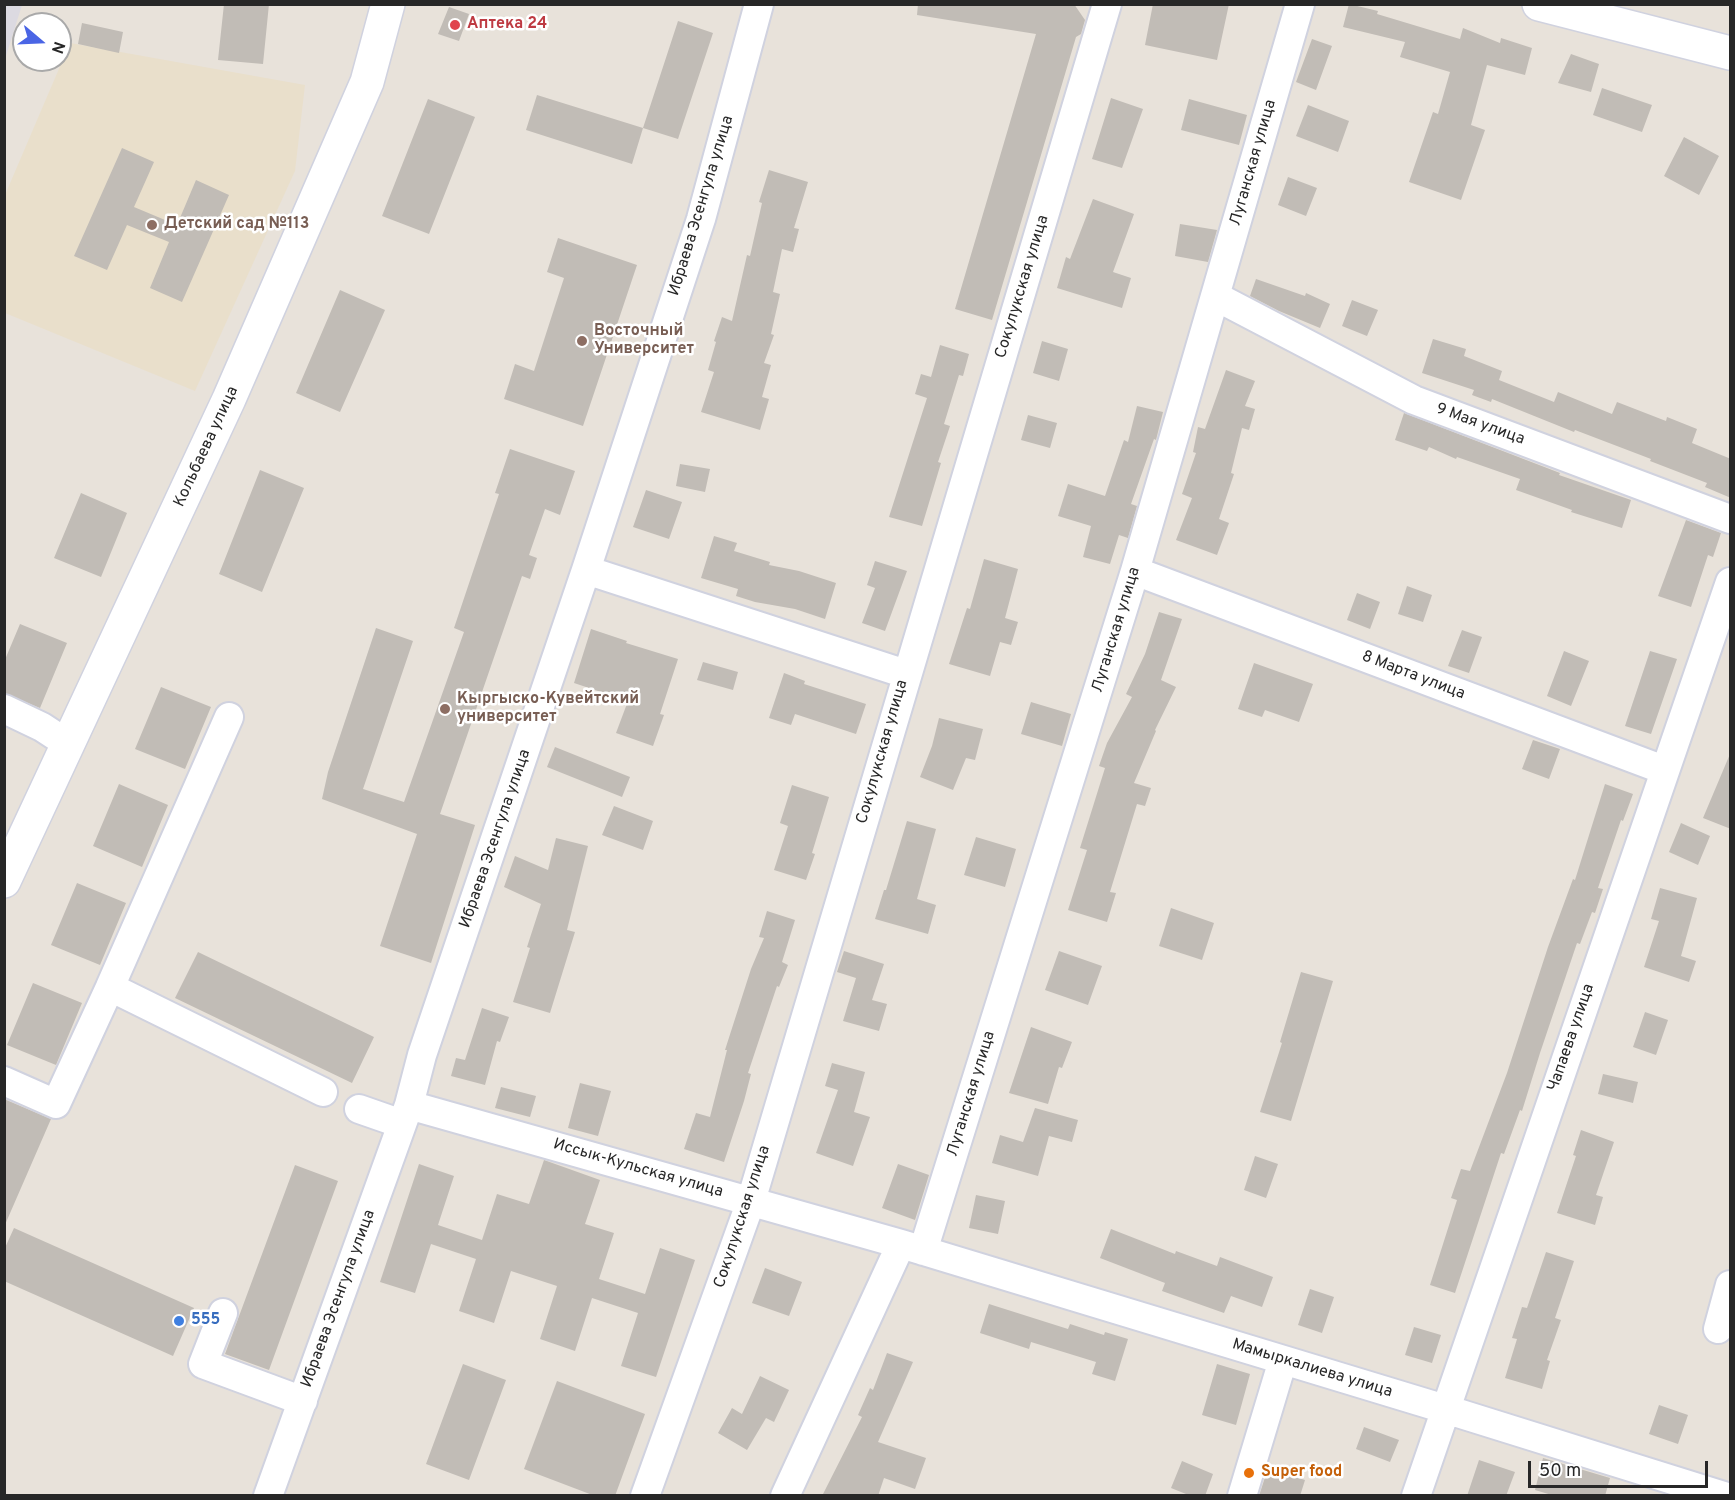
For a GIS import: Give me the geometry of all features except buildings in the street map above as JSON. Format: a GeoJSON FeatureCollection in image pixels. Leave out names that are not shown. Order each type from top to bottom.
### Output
{"type":"FeatureCollection","features":[{"type":"Feature","properties":{"kind":"main road","name":"Кольбаева улица"},"geometry":{"type":"LineString","coordinates":[[4,881],[229,399],[367,82],[388,4]]}},
{"type":"Feature","properties":{"kind":"main road"},"geometry":{"type":"LineString","coordinates":[[1539,4],[1731,53]]}},
{"type":"Feature","properties":{"kind":"street","name":"Ибраева Эсенгула улица"},"geometry":{"type":"LineString","coordinates":[[268,1496],[406,1114],[426,1044],[586,570],[701,219],[759,4]]}},
{"type":"Feature","properties":{"kind":"street","name":"Сокулукская улица"},"geometry":{"type":"LineString","coordinates":[[645,1496],[750,1201],[1107,4]]}},
{"type":"Feature","properties":{"kind":"street","name":"Луганская улица"},"geometry":{"type":"LineString","coordinates":[[785,1496],[912,1248],[1148,576],[1215,296],[1300,4]]}},
{"type":"Feature","properties":{"kind":"street","name":"9 Мая улица"},"geometry":{"type":"LineString","coordinates":[[1215,296],[1414,400],[1731,519]]}},
{"type":"Feature","properties":{"kind":"street"},"geometry":{"type":"LineString","coordinates":[[586,570],[906,674]]}},
{"type":"Feature","properties":{"kind":"street","name":"8 Марта улица"},"geometry":{"type":"LineString","coordinates":[[1148,576],[1664,770]]}},
{"type":"Feature","properties":{"kind":"street","name":"Чапаева улица"},"geometry":{"type":"LineString","coordinates":[[1416,1496],[1664,770],[1723,631],[1731,582]]}},
{"type":"Feature","properties":{"kind":"street"},"geometry":{"type":"LineString","coordinates":[[4,709],[42,727],[68,744]]}},
{"type":"Feature","properties":{"kind":"street"},"geometry":{"type":"LineString","coordinates":[[4,1081],[56,1104],[229,717]]}},
{"type":"Feature","properties":{"kind":"street"},"geometry":{"type":"LineString","coordinates":[[110,987],[323,1092]]}},
{"type":"Feature","properties":{"kind":"street","name":"Иссык-Кульская улица"},"geometry":{"type":"LineString","coordinates":[[359,1109],[406,1114],[750,1201],[912,1248]]}},
{"type":"Feature","properties":{"kind":"street","name":"Мамыркалиева улица"},"geometry":{"type":"LineString","coordinates":[[912,1248],[1724,1496]]}},
{"type":"Feature","properties":{"kind":"street"},"geometry":{"type":"LineString","coordinates":[[1718,1329],[1731,1285]]}},
{"type":"Feature","properties":{"kind":"street"},"geometry":{"type":"LineString","coordinates":[[223,1313],[203,1364],[303,1401]]}},
{"type":"Feature","properties":{"kind":"street"},"geometry":{"type":"LineString","coordinates":[[1242,1496],[1283,1360]]}},
{"type":"Feature","properties":{"kind":"shaded area"},"geometry":{"type":"Polygon","coordinates":[[[4,5],[22,5],[20,12],[12,12],[12,37],[5,59],[4,5]]]}},
{"type":"Feature","properties":{"kind":"shaded area"},"geometry":{"type":"Polygon","coordinates":[[[72,43],[305,85],[295,171],[195,391],[5,313],[5,195],[58,72],[72,72],[72,43]]]}},
{"type":"Feature","properties":{"kind":"place","name":"Аптека 24"},"geometry":{"type":"Point","coordinates":[455,25]}},
{"type":"Feature","properties":{"kind":"place","name":"Детский сад №113"},"geometry":{"type":"Point","coordinates":[152,225]}},
{"type":"Feature","properties":{"kind":"place","name":"Восточный Университет"},"geometry":{"type":"Point","coordinates":[582,341]}},
{"type":"Feature","properties":{"kind":"place","name":"Кыргыско-Кувейтский университет"},"geometry":{"type":"Point","coordinates":[445,709]}},
{"type":"Feature","properties":{"kind":"place","name":"555"},"geometry":{"type":"Point","coordinates":[179,1321]}},
{"type":"Feature","properties":{"kind":"place","name":"Super food"},"geometry":{"type":"Point","coordinates":[1249,1473]}}]}
